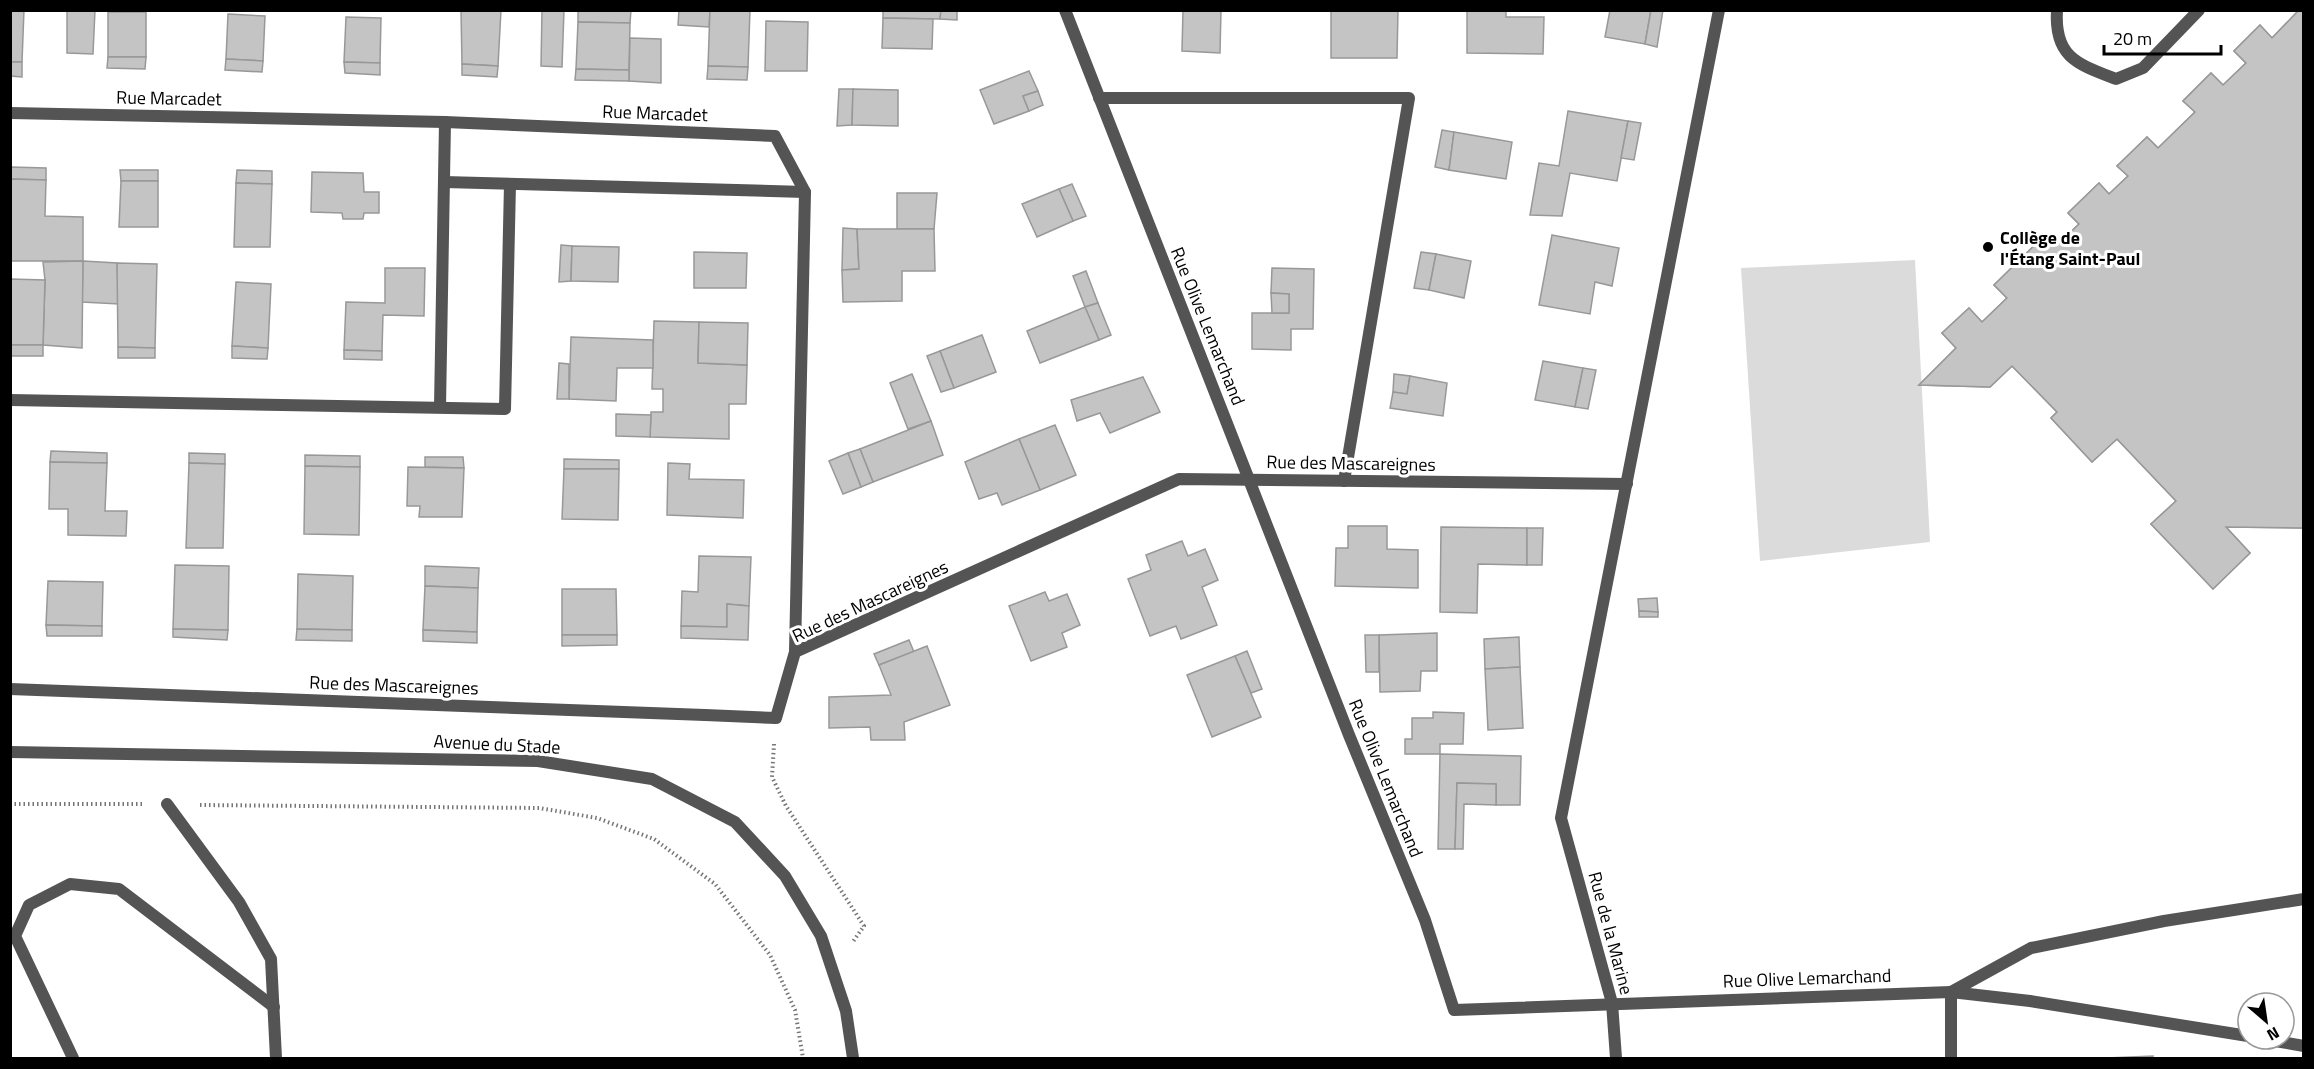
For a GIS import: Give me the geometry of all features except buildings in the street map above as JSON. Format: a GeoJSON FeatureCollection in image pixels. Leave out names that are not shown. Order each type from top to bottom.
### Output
{"type":"FeatureCollection","features":[{"type":"Feature","properties":{"kind":"street","name":"Rue Olive Lemarchand"},"geometry":{"type":"LineString","coordinates":[[1065,10],[1348,735],[1425,920],[1454,1010],[1951,992],[2030,1001],[2236,1034]]}},
{"type":"Feature","properties":{"kind":"street"},"geometry":{"type":"LineString","coordinates":[[1627,484],[1719,10]]}},
{"type":"Feature","properties":{"kind":"street"},"geometry":{"type":"LineString","coordinates":[[2057,10],[2058,41],[2078,64],[2116,79],[2143,68],[2199,10]]}},
{"type":"Feature","properties":{"kind":"street"},"geometry":{"type":"LineString","coordinates":[[1099,98],[1409,98],[1344,481]]}},
{"type":"Feature","properties":{"kind":"street","name":"Rue Marcadet"},"geometry":{"type":"LineString","coordinates":[[10,113],[445,122],[775,136],[805,192],[795,652]]}},
{"type":"Feature","properties":{"kind":"street"},"geometry":{"type":"LineString","coordinates":[[440,407],[445,122]]}},
{"type":"Feature","properties":{"kind":"street"},"geometry":{"type":"LineString","coordinates":[[444,182],[805,192]]}},
{"type":"Feature","properties":{"kind":"street"},"geometry":{"type":"LineString","coordinates":[[10,400],[505,409],[510,184]]}},
{"type":"Feature","properties":{"kind":"street","name":"Rue des Mascareignes"},"geometry":{"type":"LineString","coordinates":[[10,689],[776,718],[795,652],[1179,479],[1627,484]]}},
{"type":"Feature","properties":{"kind":"street","name":"Rue de la Marine"},"geometry":{"type":"LineString","coordinates":[[1616,1059],[1612,1003],[1561,818],[1627,484]]}},
{"type":"Feature","properties":{"kind":"street","name":"Avenue du Stade"},"geometry":{"type":"LineString","coordinates":[[10,752],[538,761],[652,779],[735,822],[785,876],[821,936],[846,1011],[853,1059]]}},
{"type":"Feature","properties":{"kind":"street"},"geometry":{"type":"LineString","coordinates":[[167,804],[239,902],[271,959],[276,1059]]}},
{"type":"Feature","properties":{"kind":"street"},"geometry":{"type":"LineString","coordinates":[[73,1059],[15,936],[29,905],[70,884],[119,889],[274,1007]]}},
{"type":"Feature","properties":{"kind":"street"},"geometry":{"type":"LineString","coordinates":[[1951,1059],[1951,992],[2031,948],[2164,921],[2304,899]]}},
{"type":"Feature","properties":{"kind":"path"},"geometry":{"type":"LineString","coordinates":[[776,718],[772,777],[786,806],[864,926],[832,971]]}},
{"type":"Feature","properties":{"kind":"path"},"geometry":{"type":"LineString","coordinates":[[10,804],[539,808],[597,818],[654,839],[715,884],[770,955],[795,1010],[803,1059]]}},
{"type":"Feature","properties":{"kind":"shaded area"},"geometry":{"type":"Polygon","coordinates":[[[1915,260],[1930,542],[1760,561],[1741,268],[1915,260]]]}},
{"type":"Feature","properties":{"kind":"place","name":"Collège de l'Étang Saint-Paul"},"geometry":{"type":"Point","coordinates":[1988,247]}}]}
